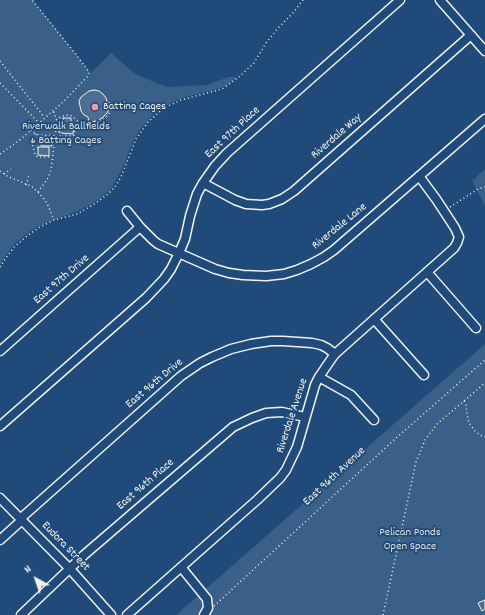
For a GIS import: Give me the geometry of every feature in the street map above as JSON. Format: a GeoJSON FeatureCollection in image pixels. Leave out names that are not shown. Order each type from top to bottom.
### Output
{"type":"FeatureCollection","features":[{"type":"Feature","properties":{"kind":"street","name":"East 97th Place"},"geometry":{"type":"LineString","coordinates":[[0,426],[146,298],[164,279],[171,269],[185,239],[194,201],[214,166],[400,0]]}},
{"type":"Feature","properties":{"kind":"street"},"geometry":{"type":"LineString","coordinates":[[440,0],[485,51]]}},
{"type":"Feature","properties":{"kind":"street","name":"Riverdale Way"},"geometry":{"type":"LineString","coordinates":[[203,183],[235,200],[246,204],[262,206],[282,199],[294,191],[471,35]]}},
{"type":"Feature","properties":{"kind":"street","name":"Riverdale Lane"},"geometry":{"type":"LineString","coordinates":[[127,211],[140,227],[158,244],[215,269],[243,275],[266,276],[284,274],[318,261],[334,250],[485,119]]}},
{"type":"Feature","properties":{"kind":"street","name":"Riverdale Avenue"},"geometry":{"type":"LineString","coordinates":[[127,615],[280,478],[286,470],[297,447],[312,392],[319,377],[335,354],[454,248],[459,237],[455,228],[419,176]]}},
{"type":"Feature","properties":{"kind":"street","name":"East 97th Drive"},"geometry":{"type":"LineString","coordinates":[[0,351],[140,227]]}},
{"type":"Feature","properties":{"kind":"street"},"geometry":{"type":"LineString","coordinates":[[427,272],[476,328]]}},
{"type":"Feature","properties":{"kind":"street"},"geometry":{"type":"LineString","coordinates":[[374,319],[424,375]]}},
{"type":"Feature","properties":{"kind":"street","name":"East 96th Drive"},"geometry":{"type":"LineString","coordinates":[[0,540],[181,376],[206,360],[231,349],[251,344],[283,341],[300,341],[321,345],[335,354]]}},
{"type":"Feature","properties":{"kind":"street"},"geometry":{"type":"LineString","coordinates":[[319,377],[351,395],[374,420]]}},
{"type":"Feature","properties":{"kind":"street","name":"East 96th Place"},"geometry":{"type":"LineString","coordinates":[[21,615],[96,545],[233,427],[266,413],[282,412],[305,417]]}},
{"type":"Feature","properties":{"kind":"street","name":"Eudora Street"},"geometry":{"type":"LineString","coordinates":[[0,498],[70,569],[111,615]]}},
{"type":"Feature","properties":{"kind":"street"},"geometry":{"type":"LineString","coordinates":[[181,567],[207,599],[207,612]]}},
{"type":"Feature","properties":{"kind":"path"},"geometry":{"type":"LineString","coordinates":[[0,154],[21,139],[63,102],[88,76],[89,72],[32,0]]}},
{"type":"Feature","properties":{"kind":"path"},"geometry":{"type":"LineString","coordinates":[[0,267],[14,247],[40,227],[54,220],[77,214],[107,195],[121,177],[136,139],[148,122],[164,108],[181,100],[222,89],[240,76],[254,63],[266,43],[303,0]]}},
{"type":"Feature","properties":{"kind":"path"},"geometry":{"type":"LineString","coordinates":[[0,61],[45,118]]}},
{"type":"Feature","properties":{"kind":"path"},"geometry":{"type":"LineString","coordinates":[[0,83],[39,123]]}},
{"type":"Feature","properties":{"kind":"path"},"geometry":{"type":"LineString","coordinates":[[56,120],[62,116],[68,115],[72,116],[80,123],[85,124],[97,122],[107,116],[114,105]]}},
{"type":"Feature","properties":{"kind":"path"},"geometry":{"type":"LineString","coordinates":[[38,192],[52,170],[57,121],[53,110]]}},
{"type":"Feature","properties":{"kind":"path"},"geometry":{"type":"LineString","coordinates":[[31,130],[36,134],[44,136],[72,136],[74,135],[76,126],[79,122]]}},
{"type":"Feature","properties":{"kind":"path"},"geometry":{"type":"LineString","coordinates":[[36,134],[32,143],[35,156],[53,157]]}},
{"type":"Feature","properties":{"kind":"path"},"geometry":{"type":"LineString","coordinates":[[4,174],[11,169]]}},
{"type":"Feature","properties":{"kind":"path"},"geometry":{"type":"LineString","coordinates":[[0,171],[7,176],[31,186],[38,192],[47,203],[54,220]]}},
{"type":"Feature","properties":{"kind":"path"},"geometry":{"type":"LineString","coordinates":[[26,184],[29,175]]}},
{"type":"Feature","properties":{"kind":"path"},"geometry":{"type":"LineString","coordinates":[[443,211],[478,189],[485,187]]}},
{"type":"Feature","properties":{"kind":"path","name":"East 96th Avenue"},"geometry":{"type":"LineString","coordinates":[[207,612],[395,439],[485,360]]}},
{"type":"Feature","properties":{"kind":"path"},"geometry":{"type":"LineString","coordinates":[[383,615],[416,462],[425,440],[437,424],[485,382]]}},
{"type":"Feature","properties":{"kind":"path"},"geometry":{"type":"LineString","coordinates":[[464,401],[469,423],[475,431],[480,435],[485,436]]}},
{"type":"Feature","properties":{"kind":"green space","name":"Riverwalk Ballfields & Batting Cages"},"geometry":{"type":"Polygon","coordinates":[[[0,0],[33,0],[91,73],[111,53],[134,73],[168,87],[207,85],[228,77],[236,78],[229,84],[220,88],[175,101],[153,115],[139,131],[133,141],[123,167],[111,189],[90,205],[37,227],[25,235],[13,245],[0,264],[0,0]]]}},
{"type":"Feature","properties":{"kind":"green space"},"geometry":{"type":"Polygon","coordinates":[[[485,169],[485,206],[472,181],[485,169]]]}},
{"type":"Feature","properties":{"kind":"green space","name":"Pelican Ponds Open Space"},"geometry":{"type":"Polygon","coordinates":[[[485,344],[485,615],[176,615],[485,344]]]}},
{"type":"Feature","properties":{"kind":"building","name":"Batting Cages"},"geometry":{"type":"Polygon","coordinates":[[[94,90],[103,94],[107,102],[112,104],[103,117],[89,123],[88,117],[81,111],[79,101],[81,97],[89,91],[94,90]]]}},
{"type":"Feature","properties":{"kind":"building"},"geometry":{"type":"Polygon","coordinates":[[[63,118],[71,118],[71,124],[74,124],[73,134],[59,133],[60,123],[63,123],[63,118]]]}},
{"type":"Feature","properties":{"kind":"building"},"geometry":{"type":"Polygon","coordinates":[[[42,137],[53,138],[52,146],[41,146],[42,137]]]}},
{"type":"Feature","properties":{"kind":"building"},"geometry":{"type":"Polygon","coordinates":[[[38,147],[49,147],[49,156],[38,155],[38,147]]]}},
{"type":"Feature","properties":{"kind":"building"},"geometry":{"type":"Polygon","coordinates":[[[485,600],[485,609],[482,611],[478,603],[485,600]]]}},
{"type":"Feature","properties":{"kind":"place","name":"Batting Cages"},"geometry":{"type":"Point","coordinates":[95,107]}}]}
